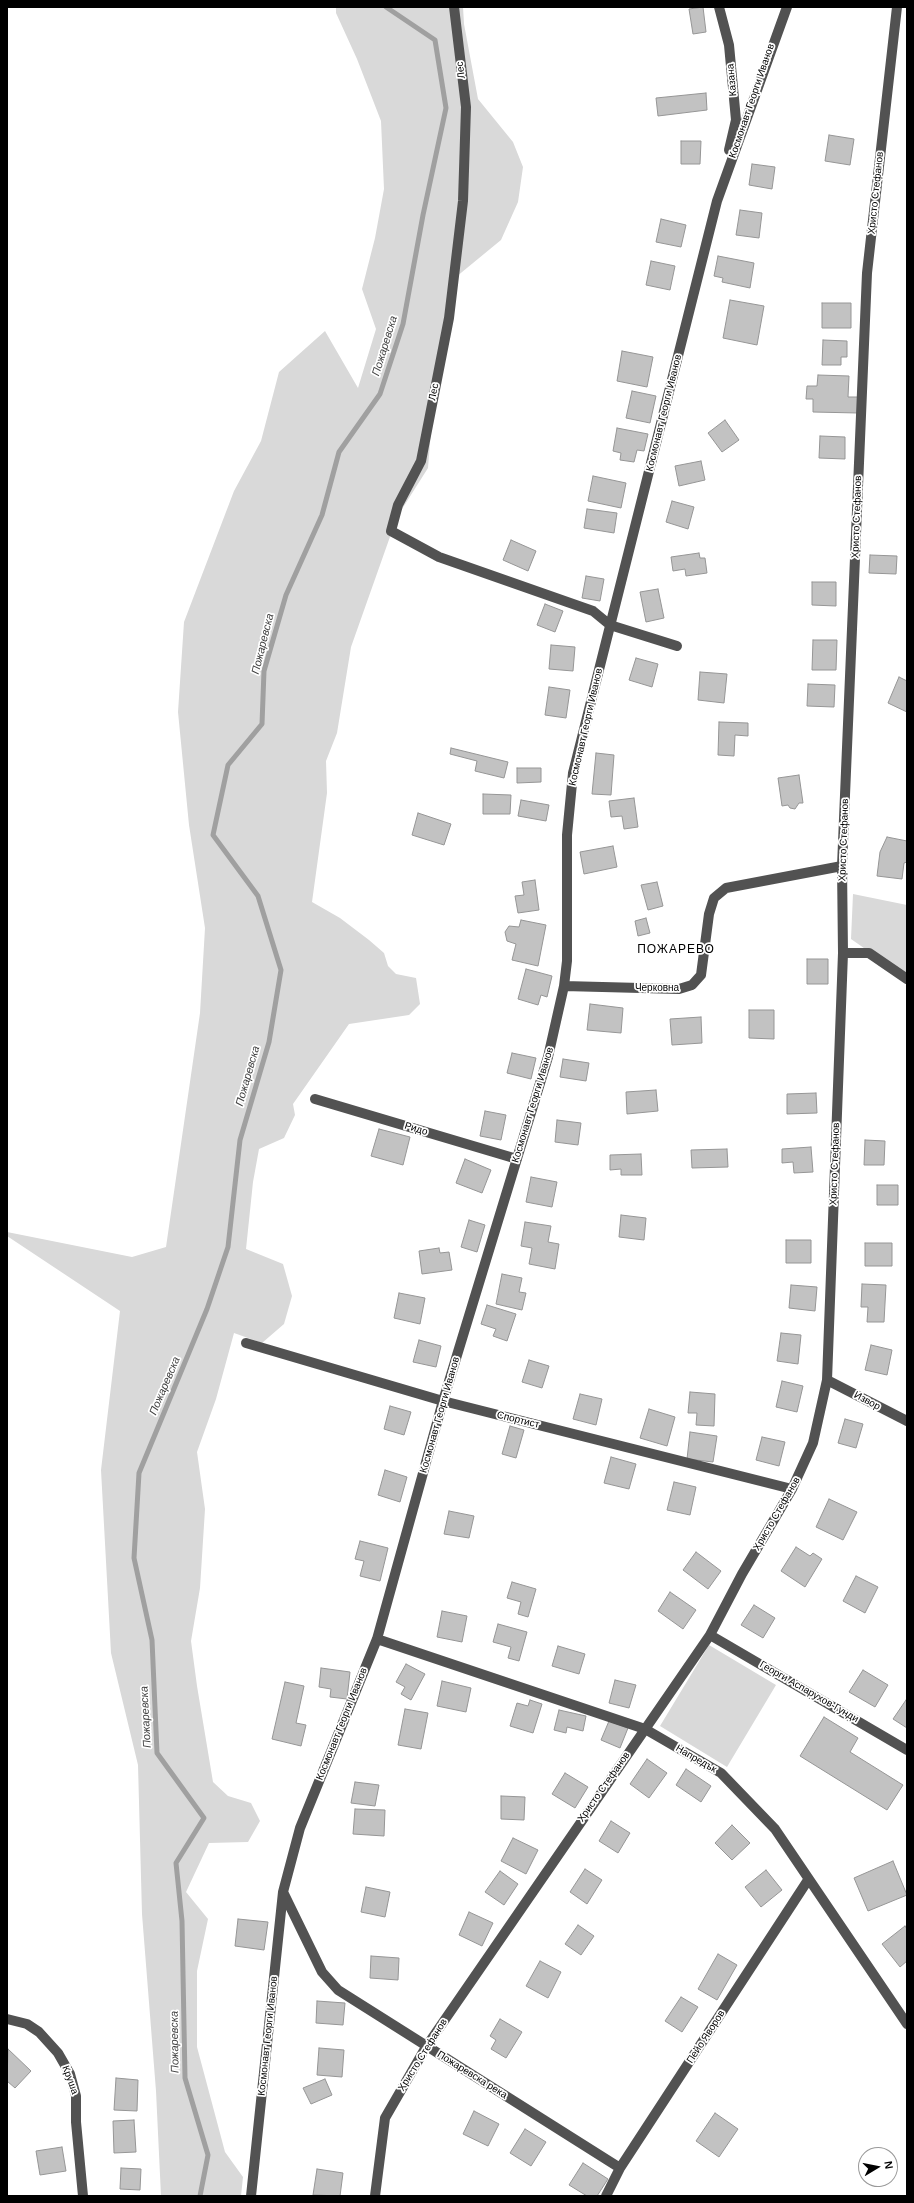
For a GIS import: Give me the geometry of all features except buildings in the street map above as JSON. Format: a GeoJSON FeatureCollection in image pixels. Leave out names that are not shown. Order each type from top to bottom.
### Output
{"type":"FeatureCollection","features":[{"type":"Feature","properties":{"kind":"street","name":"Лес"},"geometry":{"type":"LineString","coordinates":[[454,7],[466,107],[463,200],[449,318],[421,461],[398,505],[391,531],[439,557],[593,611],[610,625]]}},
{"type":"Feature","properties":{"kind":"street","name":"Казана"},"geometry":{"type":"LineString","coordinates":[[717,201],[736,120],[729,45],[719,7]]}},
{"type":"Feature","properties":{"kind":"street","name":"Космонавт Георги Иванов"},"geometry":{"type":"LineString","coordinates":[[251,2196],[283,1892],[300,1828],[376,1638],[443,1401],[548,1057],[564,986],[567,961],[567,835],[573,773],[717,201],[787,7]]}},
{"type":"Feature","properties":{"kind":"street","name":"Христо Стефанов"},"geometry":{"type":"LineString","coordinates":[[375,2196],[385,2118],[426,2047],[710,1635],[742,1574],[792,1489],[813,1443],[827,1380],[843,953],[842,866],[867,273],[897,7]]}},
{"type":"Feature","properties":{"kind":"street"},"geometry":{"type":"LineString","coordinates":[[610,625],[677,646]]}},
{"type":"Feature","properties":{"kind":"street","name":"Черковна"},"geometry":{"type":"LineString","coordinates":[[564,986],[679,989],[692,985],[701,975],[710,914],[714,898],[726,888],[842,866]]}},
{"type":"Feature","properties":{"kind":"street"},"geometry":{"type":"LineString","coordinates":[[843,953],[869,953],[907,979]]}},
{"type":"Feature","properties":{"kind":"street","name":"Ридо"},"geometry":{"type":"LineString","coordinates":[[315,1099],[517,1159]]}},
{"type":"Feature","properties":{"kind":"street","name":"Спортист"},"geometry":{"type":"LineString","coordinates":[[246,1343],[443,1401],[792,1489]]}},
{"type":"Feature","properties":{"kind":"street","name":"Извор"},"geometry":{"type":"LineString","coordinates":[[827,1380],[907,1421]]}},
{"type":"Feature","properties":{"kind":"street","name":"Георги Аспарухов-Гунди"},"geometry":{"type":"LineString","coordinates":[[710,1635],[907,1750]]}},
{"type":"Feature","properties":{"kind":"street","name":"Напредък"},"geometry":{"type":"LineString","coordinates":[[376,1638],[645,1729],[721,1774],[775,1829],[808,1880],[907,2024]]}},
{"type":"Feature","properties":{"kind":"street","name":"Пейо Яворов"},"geometry":{"type":"LineString","coordinates":[[606,2196],[620,2168],[808,1880]]}},
{"type":"Feature","properties":{"kind":"street","name":"Пожаревска река"},"geometry":{"type":"LineString","coordinates":[[283,1892],[322,1972],[338,1990],[426,2047],[620,2168]]}},
{"type":"Feature","properties":{"kind":"street","name":"Круша"},"geometry":{"type":"LineString","coordinates":[[7,2019],[27,2024],[38,2032],[58,2053],[70,2074],[76,2096],[76,2122],[84,2196]]}},
{"type":"Feature","properties":{"kind":"shaded area"},"geometry":{"type":"Polygon","coordinates":[[[336,7],[463,7],[464,24],[478,99],[513,142],[523,167],[518,202],[501,240],[456,277],[432,418],[428,468],[397,517],[351,647],[337,733],[326,761],[327,793],[312,902],[340,918],[369,940],[384,953],[388,966],[396,974],[416,978],[420,1004],[409,1015],[349,1024],[293,1104],[295,1115],[284,1138],[259,1149],[253,1182],[246,1249],[283,1264],[292,1296],[284,1324],[262,1343],[234,1333],[216,1399],[197,1452],[205,1509],[200,1588],[191,1641],[213,1782],[228,1796],[251,1803],[260,1821],[248,1842],[209,1843],[186,1892],[208,1919],[197,1971],[197,2047],[225,2152],[243,2177],[241,2196],[161,2196],[156,2091],[142,1914],[138,1765],[111,1653],[101,1470],[120,1311],[7,1236],[7,1232],[132,1257],[166,1247],[200,1013],[205,928],[189,825],[178,712],[184,622],[234,491],[261,441],[279,372],[325,331],[358,388],[376,329],[362,289],[375,238],[384,189],[381,121],[357,59],[336,13],[336,7]]]}},
{"type":"Feature","properties":{"kind":"shaded area"},"geometry":{"type":"Polygon","coordinates":[[[853,894],[907,905],[907,978],[851,939],[853,894]]]}},
{"type":"Feature","properties":{"kind":"shaded area"},"geometry":{"type":"Polygon","coordinates":[[[709,1645],[776,1685],[727,1767],[660,1726],[709,1645]]]}},
{"type":"Feature","properties":{"kind":"waterway","name":"Пожаревска"},"geometry":{"type":"LineString","coordinates":[[200,2196],[208,2155],[185,2078],[182,1921],[176,1863],[204,1818],[157,1753],[152,1640],[134,1558],[139,1473],[207,1309],[228,1247],[240,1140],[269,1042],[281,970],[258,896],[213,835],[228,765],[262,724],[264,671],[286,595],[322,515],[339,452],[380,394],[403,324],[423,215],[446,108],[435,40],[386,7]]}},
{"type":"Feature","properties":{"kind":"district","name":"ПОЖАРЕВО"},"geometry":{"type":"Point","coordinates":[676,950]}}]}
